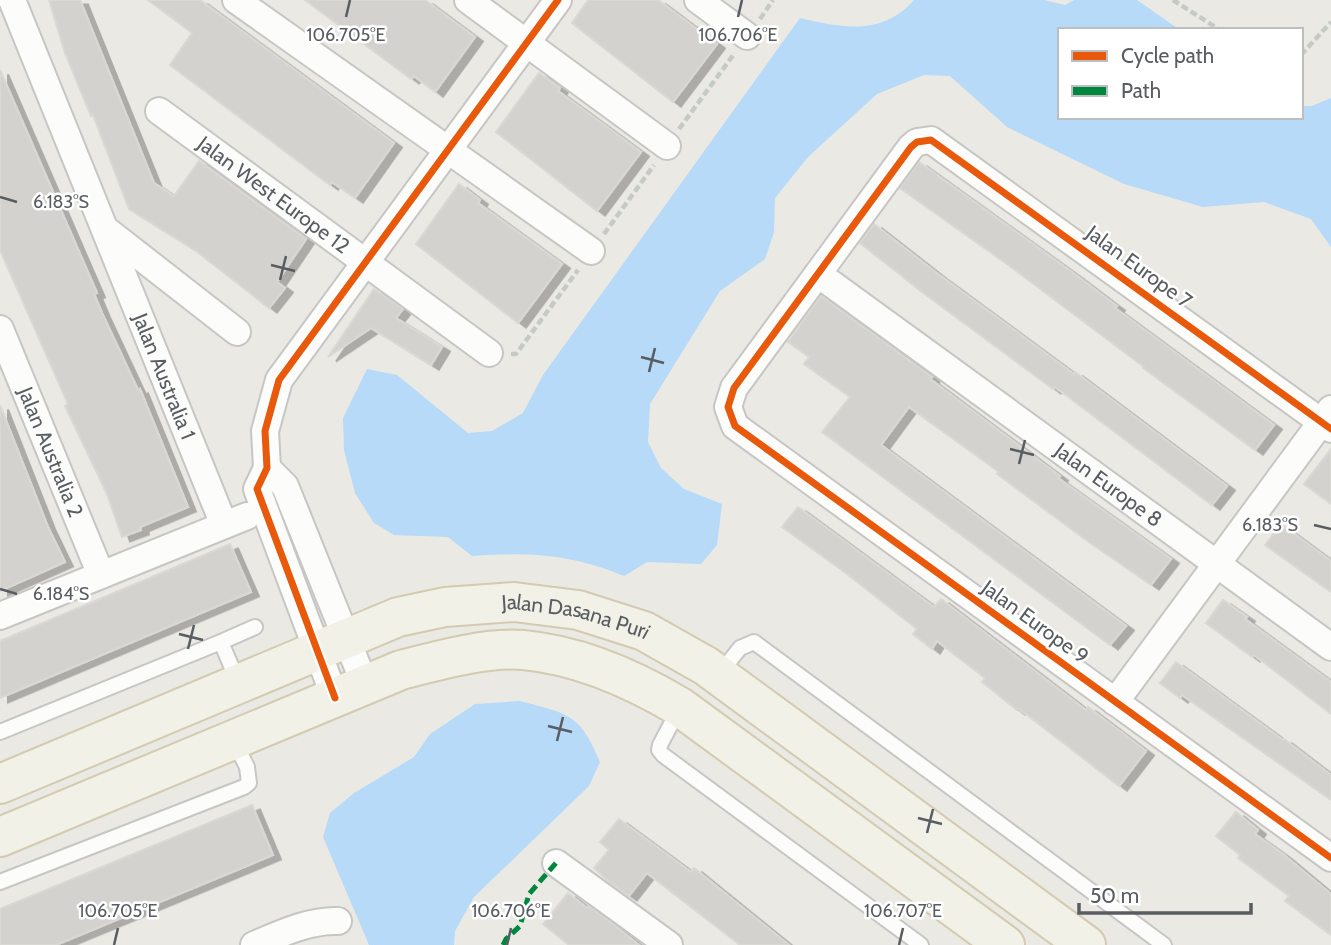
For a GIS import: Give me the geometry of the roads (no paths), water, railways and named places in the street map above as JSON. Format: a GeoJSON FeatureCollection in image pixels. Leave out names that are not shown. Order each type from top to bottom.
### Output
{"type":"FeatureCollection","features":[{"type":"Feature","properties":{"kind":"main road","name":"Jalan Dasana Puri"},"geometry":{"type":"LineString","coordinates":[[0,784],[398,617],[445,607],[514,602],[578,610],[644,631],[718,675],[1069,940]]}},
{"type":"Feature","properties":{"kind":"main road","name":"Jalan Dasana Puri"},"geometry":{"type":"LineString","coordinates":[[0,837],[401,670],[461,655],[522,650],[578,660],[645,686],[680,708],[1005,945]]}},
{"type":"Feature","properties":{"kind":"street","name":"Jalan Australia 1"},"geometry":{"type":"LineString","coordinates":[[12,0],[104,228],[235,521],[101,575]]}},
{"type":"Feature","properties":{"kind":"street"},"geometry":{"type":"LineString","coordinates":[[236,0],[591,251]]}},
{"type":"Feature","properties":{"kind":"street"},"geometry":{"type":"LineString","coordinates":[[468,0],[667,146]]}},
{"type":"Feature","properties":{"kind":"street"},"geometry":{"type":"LineString","coordinates":[[350,692],[333,644],[257,489],[267,468],[265,431],[279,380],[558,0]]}},
{"type":"Feature","properties":{"kind":"street"},"geometry":{"type":"LineString","coordinates":[[698,0],[747,36]]}},
{"type":"Feature","properties":{"kind":"street","name":"Jalan West Europe 12"},"geometry":{"type":"LineString","coordinates":[[159,111],[489,353]]}},
{"type":"Feature","properties":{"kind":"street","name":"Jalan Europe 7"},"geometry":{"type":"LineString","coordinates":[[818,274],[911,147],[923,140],[937,142],[1328,420]]}},
{"type":"Feature","properties":{"kind":"street"},"geometry":{"type":"LineString","coordinates":[[104,228],[237,332]]}},
{"type":"Feature","properties":{"kind":"street","name":"Jalan Europe 9"},"geometry":{"type":"LineString","coordinates":[[818,274],[734,388],[728,407],[735,426],[1331,858]]}},
{"type":"Feature","properties":{"kind":"street","name":"Jalan Europe 8"},"geometry":{"type":"LineString","coordinates":[[818,274],[1331,646]]}},
{"type":"Feature","properties":{"kind":"street","name":"Jalan Australia 2"},"geometry":{"type":"LineString","coordinates":[[0,329],[101,575]]}},
{"type":"Feature","properties":{"kind":"street"},"geometry":{"type":"LineString","coordinates":[[1115,702],[1328,420]]}},
{"type":"Feature","properties":{"kind":"street"},"geometry":{"type":"LineString","coordinates":[[0,616],[101,575]]}},
{"type":"Feature","properties":{"kind":"street"},"geometry":{"type":"LineString","coordinates":[[556,863],[669,945]]}},
{"type":"Feature","properties":{"kind":"street"},"geometry":{"type":"LineString","coordinates":[[254,945],[284,932],[327,920],[338,921]]}},
{"type":"Feature","properties":{"kind":"lane"},"geometry":{"type":"LineString","coordinates":[[0,732],[255,628]]}},
{"type":"Feature","properties":{"kind":"lane"},"geometry":{"type":"LineString","coordinates":[[221,642],[239,683]]}},
{"type":"Feature","properties":{"kind":"lane"},"geometry":{"type":"LineString","coordinates":[[718,675],[740,648],[754,642],[1164,945]]}},
{"type":"Feature","properties":{"kind":"lane"},"geometry":{"type":"LineString","coordinates":[[680,708],[660,745],[659,750],[663,755],[921,945]]}},
{"type":"Feature","properties":{"kind":"lane"},"geometry":{"type":"LineString","coordinates":[[0,882],[249,783],[247,767],[234,740]]}},
{"type":"Feature","properties":{"kind":"water"},"geometry":{"type":"Polygon","coordinates":[[[914,0],[1044,0],[1065,5],[1074,0],[1137,0],[1177,28],[1058,28],[1058,119],[1303,119],[1303,106],[1312,106],[1331,98],[1331,247],[1311,219],[1264,202],[1203,207],[1124,184],[1007,127],[950,76],[924,75],[877,94],[808,157],[775,198],[774,232],[765,259],[720,291],[650,404],[648,442],[661,468],[684,489],[722,504],[717,545],[701,564],[647,562],[624,576],[585,563],[549,556],[472,556],[448,537],[394,535],[374,523],[355,493],[344,450],[343,418],[367,369],[397,375],[468,433],[492,431],[523,413],[543,375],[800,18],[861,26],[875,24],[902,12],[914,0]]]}},
{"type":"Feature","properties":{"kind":"water"},"geometry":{"type":"Polygon","coordinates":[[[520,701],[561,713],[579,725],[600,762],[589,786],[474,897],[455,931],[454,945],[369,945],[323,837],[330,813],[354,793],[414,757],[430,734],[475,704],[520,701]]]}}]}
